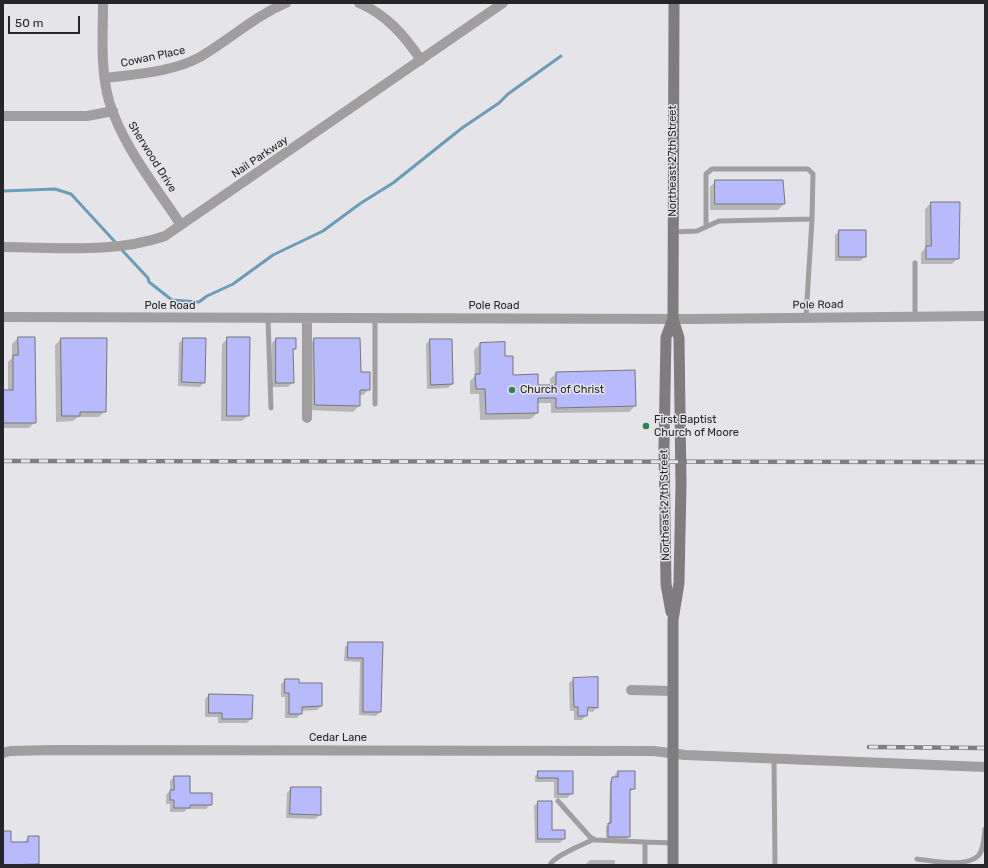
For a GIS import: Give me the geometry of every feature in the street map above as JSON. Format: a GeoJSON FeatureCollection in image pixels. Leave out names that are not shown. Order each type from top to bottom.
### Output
{"type":"FeatureCollection","features":[{"type":"Feature","properties":{"kind":"main road","name":"Northeast 27th Street"},"geometry":{"type":"LineString","coordinates":[[673,865],[673,620],[679,583],[681,484],[679,338],[673,319],[674,3]]}},
{"type":"Feature","properties":{"kind":"main road","name":"Northeast 27th Street"},"geometry":{"type":"LineString","coordinates":[[673,319],[666,337],[664,447],[666,584],[673,620]]}},
{"type":"Feature","properties":{"kind":"street","name":"Sherwood Drive"},"geometry":{"type":"LineString","coordinates":[[103,3],[103,62],[105,78],[117,124],[181,225]]}},
{"type":"Feature","properties":{"kind":"street","name":"Cowan Place"},"geometry":{"type":"LineString","coordinates":[[105,78],[185,64],[200,57],[268,12],[286,3]]}},
{"type":"Feature","properties":{"kind":"street"},"geometry":{"type":"LineString","coordinates":[[359,3],[371,8],[399,30],[421,60]]}},
{"type":"Feature","properties":{"kind":"street","name":"Nail Parkway"},"geometry":{"type":"LineString","coordinates":[[3,247],[98,248],[128,246],[165,236],[503,3]]}},
{"type":"Feature","properties":{"kind":"street"},"geometry":{"type":"LineString","coordinates":[[3,116],[92,116],[113,112]]}},
{"type":"Feature","properties":{"kind":"street","name":"Pole Road"},"geometry":{"type":"LineString","coordinates":[[3,317],[673,319],[985,316]]}},
{"type":"Feature","properties":{"kind":"street"},"geometry":{"type":"LineString","coordinates":[[307,318],[307,418]]}},
{"type":"Feature","properties":{"kind":"street"},"geometry":{"type":"LineString","coordinates":[[631,690],[673,691]]}},
{"type":"Feature","properties":{"kind":"street","name":"Cedar Lane"},"geometry":{"type":"LineString","coordinates":[[3,753],[10,751],[54,750],[654,751],[673,754],[774,760],[985,767]]}},
{"type":"Feature","properties":{"kind":"lane"},"geometry":{"type":"LineString","coordinates":[[706,227],[706,174],[712,169],[808,169],[813,174],[812,219],[806,317]]}},
{"type":"Feature","properties":{"kind":"lane"},"geometry":{"type":"LineString","coordinates":[[673,232],[698,231],[720,221],[812,219]]}},
{"type":"Feature","properties":{"kind":"lane"},"geometry":{"type":"LineString","coordinates":[[915,263],[915,316]]}},
{"type":"Feature","properties":{"kind":"lane"},"geometry":{"type":"LineString","coordinates":[[268,318],[270,408]]}},
{"type":"Feature","properties":{"kind":"lane"},"geometry":{"type":"LineString","coordinates":[[375,318],[375,404]]}},
{"type":"Feature","properties":{"kind":"lane"},"geometry":{"type":"LineString","coordinates":[[774,760],[775,865]]}},
{"type":"Feature","properties":{"kind":"lane"},"geometry":{"type":"LineString","coordinates":[[558,801],[594,840]]}},
{"type":"Feature","properties":{"kind":"lane"},"geometry":{"type":"LineString","coordinates":[[917,859],[952,863],[975,858],[979,855],[983,846],[985,829]]}},
{"type":"Feature","properties":{"kind":"lane"},"geometry":{"type":"LineString","coordinates":[[550,865],[557,858],[594,840],[673,843]]}},
{"type":"Feature","properties":{"kind":"lane"},"geometry":{"type":"LineString","coordinates":[[645,842],[645,865]]}},
{"type":"Feature","properties":{"kind":"building"},"geometry":{"type":"Polygon","coordinates":[[[715,180],[783,180],[785,204],[715,204],[715,180]]]}},
{"type":"Feature","properties":{"kind":"building"},"geometry":{"type":"Polygon","coordinates":[[[931,202],[960,202],[959,259],[926,259],[926,246],[931,246],[931,202]]]}},
{"type":"Feature","properties":{"kind":"building"},"geometry":{"type":"Polygon","coordinates":[[[839,230],[866,230],[866,257],[839,257],[839,230]]]}},
{"type":"Feature","properties":{"kind":"building"},"geometry":{"type":"Polygon","coordinates":[[[18,337],[35,337],[36,423],[3,423],[3,390],[13,390],[13,355],[18,355],[18,337]]]}},
{"type":"Feature","properties":{"kind":"building"},"geometry":{"type":"Polygon","coordinates":[[[227,337],[250,337],[249,416],[227,416],[227,337]]]}},
{"type":"Feature","properties":{"kind":"building"},"geometry":{"type":"Polygon","coordinates":[[[61,338],[107,338],[106,412],[80,412],[80,416],[62,416],[61,338]]]}},
{"type":"Feature","properties":{"kind":"building"},"geometry":{"type":"Polygon","coordinates":[[[183,338],[206,338],[205,383],[182,382],[183,338]]]}},
{"type":"Feature","properties":{"kind":"building"},"geometry":{"type":"Polygon","coordinates":[[[276,338],[296,338],[296,349],[293,349],[294,383],[276,383],[276,338]]]}},
{"type":"Feature","properties":{"kind":"building"},"geometry":{"type":"Polygon","coordinates":[[[314,338],[360,338],[361,372],[370,372],[370,390],[360,390],[360,406],[315,405],[314,338]]]}},
{"type":"Feature","properties":{"kind":"building"},"geometry":{"type":"Polygon","coordinates":[[[430,339],[452,339],[453,384],[431,385],[430,339]]]}},
{"type":"Feature","properties":{"kind":"building"},"geometry":{"type":"Polygon","coordinates":[[[505,342],[505,356],[513,356],[513,375],[538,374],[538,385],[556,385],[556,372],[635,370],[636,406],[556,408],[556,398],[538,398],[538,413],[486,414],[485,389],[476,389],[475,374],[480,374],[480,343],[505,342]]]}},
{"type":"Feature","properties":{"kind":"building"},"geometry":{"type":"Polygon","coordinates":[[[348,642],[383,642],[381,712],[363,712],[363,658],[348,658],[348,642]]]}},
{"type":"Feature","properties":{"kind":"building"},"geometry":{"type":"Polygon","coordinates":[[[598,677],[598,708],[588,707],[587,716],[578,716],[578,707],[574,707],[573,678],[598,677]]]}},
{"type":"Feature","properties":{"kind":"building"},"geometry":{"type":"Polygon","coordinates":[[[285,679],[299,679],[299,683],[322,683],[322,706],[302,707],[302,714],[289,714],[289,693],[285,693],[285,679]]]}},
{"type":"Feature","properties":{"kind":"building"},"geometry":{"type":"Polygon","coordinates":[[[209,694],[253,695],[252,719],[222,719],[222,713],[209,713],[209,694]]]}},
{"type":"Feature","properties":{"kind":"building"},"geometry":{"type":"Polygon","coordinates":[[[538,771],[573,771],[573,794],[558,794],[558,778],[538,778],[538,771]]]}},
{"type":"Feature","properties":{"kind":"building"},"geometry":{"type":"Polygon","coordinates":[[[618,771],[635,771],[635,789],[630,789],[630,837],[608,837],[608,823],[611,823],[612,777],[618,777],[618,771]]]}},
{"type":"Feature","properties":{"kind":"building"},"geometry":{"type":"Polygon","coordinates":[[[174,776],[190,776],[190,793],[212,793],[212,805],[190,805],[190,808],[174,808],[174,800],[170,800],[170,790],[174,790],[174,776]]]}},
{"type":"Feature","properties":{"kind":"building"},"geometry":{"type":"Polygon","coordinates":[[[291,787],[321,787],[321,815],[290,814],[291,787]]]}},
{"type":"Feature","properties":{"kind":"building"},"geometry":{"type":"Polygon","coordinates":[[[538,801],[552,801],[552,830],[565,830],[565,839],[538,839],[538,801]]]}},
{"type":"Feature","properties":{"kind":"building"},"geometry":{"type":"Polygon","coordinates":[[[3,831],[11,831],[11,842],[28,842],[28,836],[39,836],[39,864],[3,865],[3,831]]]}},
{"type":"Feature","properties":{"kind":"waterway"},"geometry":{"type":"LineString","coordinates":[[120,248],[148,278],[149,282],[172,300],[199,302],[207,296],[233,284],[273,255],[323,231],[361,203],[393,183],[462,128],[499,103],[508,94],[561,56]]}},
{"type":"Feature","properties":{"kind":"waterway"},"geometry":{"type":"LineString","coordinates":[[3,191],[55,189],[71,194],[117,244]]}},
{"type":"Feature","properties":{"kind":"railway"},"geometry":{"type":"LineString","coordinates":[[3,461],[985,462]]}},
{"type":"Feature","properties":{"kind":"railway"},"geometry":{"type":"LineString","coordinates":[[869,747],[985,748]]}},
{"type":"Feature","properties":{"kind":"place","name":"Church of Christ"},"geometry":{"type":"Point","coordinates":[512,390]}},
{"type":"Feature","properties":{"kind":"place","name":"First Baptist Church of Moore"},"geometry":{"type":"Point","coordinates":[646,426]}}]}
